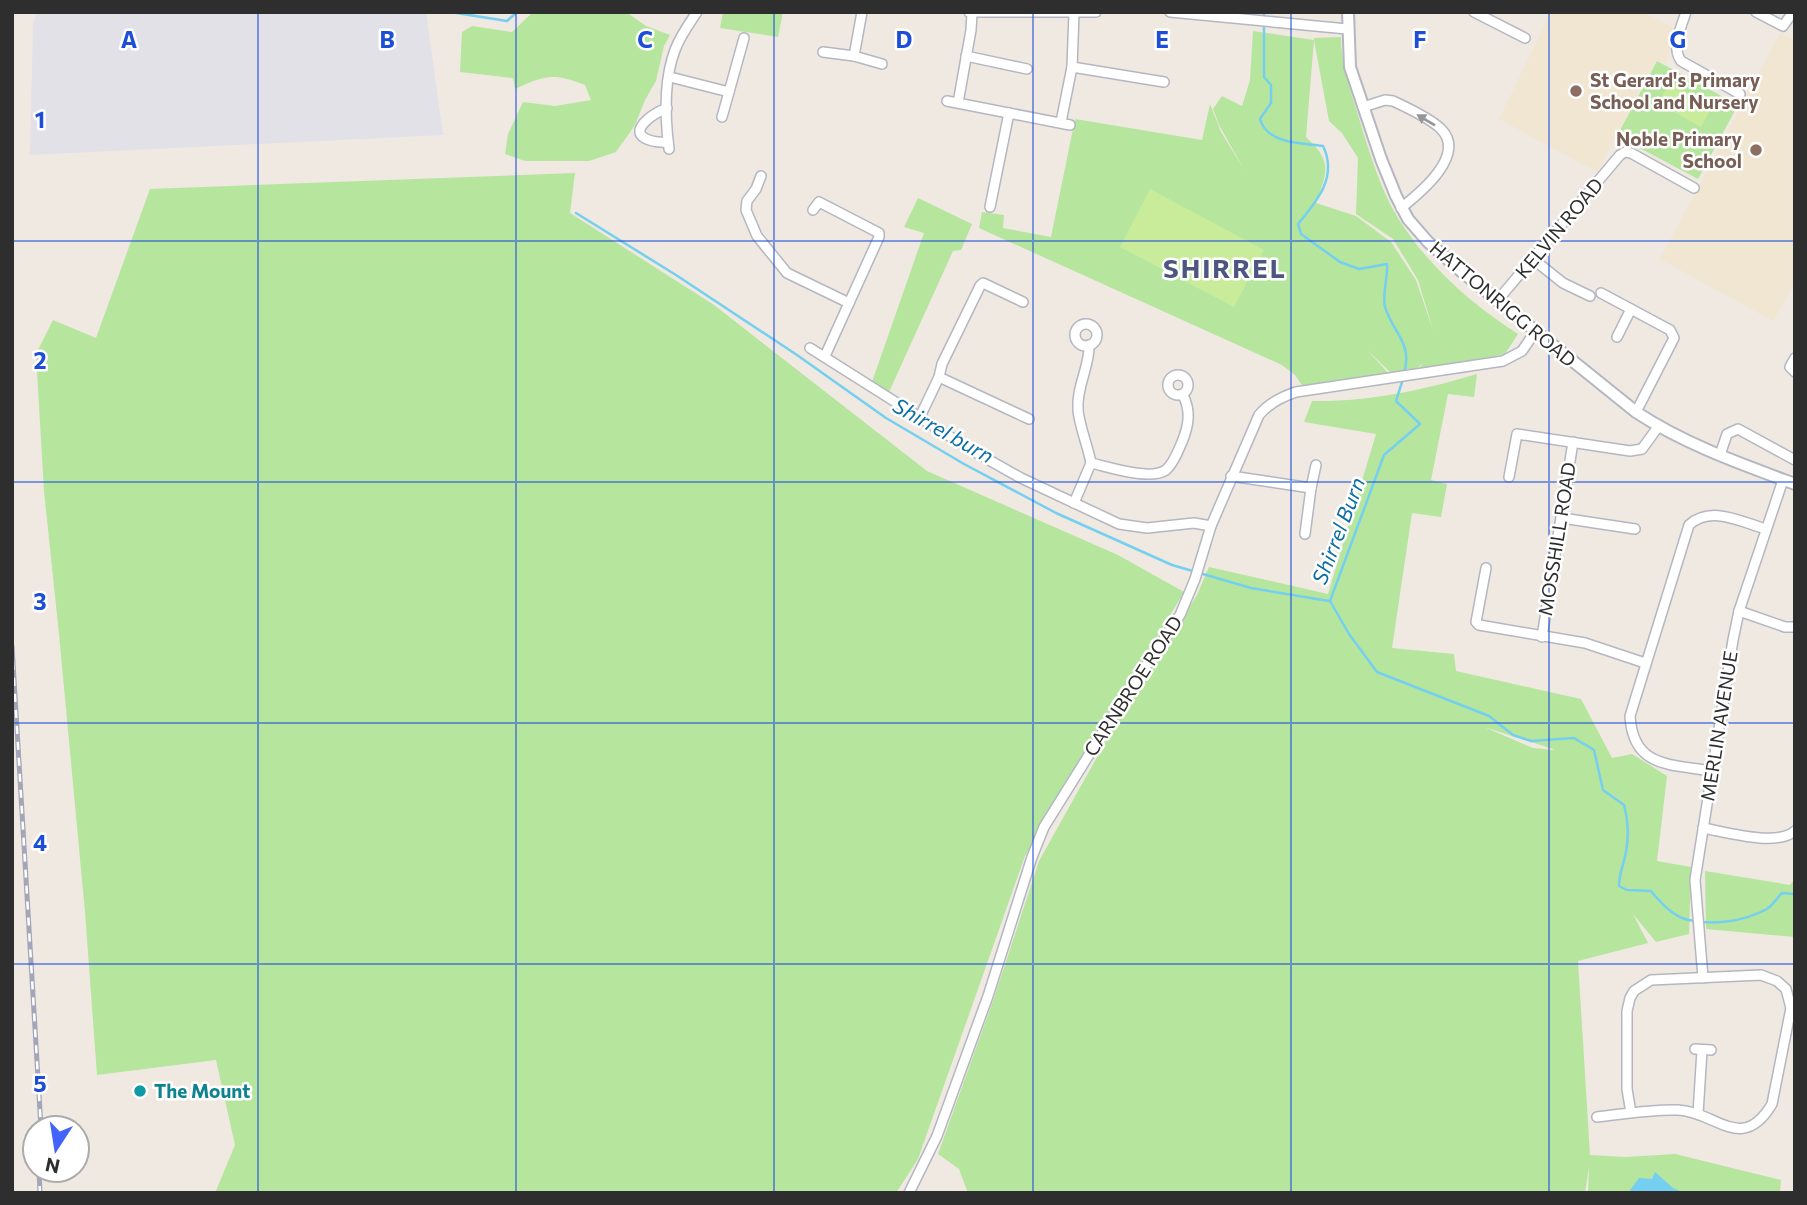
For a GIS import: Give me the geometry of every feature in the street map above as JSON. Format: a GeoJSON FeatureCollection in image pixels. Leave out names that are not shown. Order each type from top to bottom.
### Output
{"type":"FeatureCollection","features":[{"type":"Feature","properties":{"kind":"street"},"geometry":{"type":"LineString","coordinates":[[667,108],[648,118],[643,125],[642,134],[646,141],[668,145],[667,108],[674,51],[697,12]]}},
{"type":"Feature","properties":{"kind":"street"},"geometry":{"type":"LineString","coordinates":[[854,56],[862,12]]}},
{"type":"Feature","properties":{"kind":"street"},"geometry":{"type":"LineString","coordinates":[[958,103],[971,30],[970,12],[1096,12]]}},
{"type":"Feature","properties":{"kind":"street"},"geometry":{"type":"LineString","coordinates":[[1170,12],[1348,29]]}},
{"type":"Feature","properties":{"kind":"street","name":"HATTONRIGG ROAD"},"geometry":{"type":"LineString","coordinates":[[1348,12],[1350,67],[1363,107],[1401,208],[1428,242],[1535,332],[1658,427],[1795,484]]}},
{"type":"Feature","properties":{"kind":"street"},"geometry":{"type":"LineString","coordinates":[[1474,12],[1525,38]]}},
{"type":"Feature","properties":{"kind":"street"},"geometry":{"type":"LineString","coordinates":[[1686,12],[1677,41],[1676,55],[1681,61],[1741,94]]}},
{"type":"Feature","properties":{"kind":"street"},"geometry":{"type":"LineString","coordinates":[[1756,12],[1783,26],[1793,12]]}},
{"type":"Feature","properties":{"kind":"street"},"geometry":{"type":"LineString","coordinates":[[947,101],[1065,124],[1072,67],[1074,13]]}},
{"type":"Feature","properties":{"kind":"street"},"geometry":{"type":"LineString","coordinates":[[722,117],[744,38]]}},
{"type":"Feature","properties":{"kind":"street"},"geometry":{"type":"LineString","coordinates":[[823,52],[854,56],[882,64]]}},
{"type":"Feature","properties":{"kind":"street"},"geometry":{"type":"LineString","coordinates":[[966,56],[1027,69]]}},
{"type":"Feature","properties":{"kind":"street"},"geometry":{"type":"LineString","coordinates":[[1072,67],[1164,82]]}},
{"type":"Feature","properties":{"kind":"street"},"geometry":{"type":"LineString","coordinates":[[670,77],[729,92]]}},
{"type":"Feature","properties":{"kind":"street"},"geometry":{"type":"LineString","coordinates":[[1363,107],[1385,100],[1393,101],[1441,130],[1448,143],[1448,154],[1429,186],[1401,208]]}},
{"type":"Feature","properties":{"kind":"street"},"geometry":{"type":"LineString","coordinates":[[990,207],[1009,113]]}},
{"type":"Feature","properties":{"kind":"street","name":"KELVIN ROAD"},"geometry":{"type":"LineString","coordinates":[[1497,301],[1625,152],[1694,188]]}},
{"type":"Feature","properties":{"kind":"street"},"geometry":{"type":"LineString","coordinates":[[761,176],[747,201],[746,210],[757,236],[787,273],[849,303]]}},
{"type":"Feature","properties":{"kind":"street"},"geometry":{"type":"LineString","coordinates":[[813,210],[819,202],[879,233],[878,241],[825,356]]}},
{"type":"Feature","properties":{"kind":"street"},"geometry":{"type":"LineString","coordinates":[[1533,259],[1563,283],[1590,296]]}},
{"type":"Feature","properties":{"kind":"street"},"geometry":{"type":"LineString","coordinates":[[919,419],[939,377],[942,364],[983,283],[1023,302]]}},
{"type":"Feature","properties":{"kind":"street"},"geometry":{"type":"LineString","coordinates":[[1601,293],[1670,330],[1674,338],[1636,412]]}},
{"type":"Feature","properties":{"kind":"street"},"geometry":{"type":"LineString","coordinates":[[1617,337],[1631,309]]}},
{"type":"Feature","properties":{"kind":"street","name":"CARNBROE ROAD"},"geometry":{"type":"LineString","coordinates":[[909,1193],[942,1124],[1044,827],[1180,615],[1231,477],[1253,425],[1266,407],[1296,392],[1315,388],[1503,361],[1522,351],[1535,332]]}},
{"type":"Feature","properties":{"kind":"street"},"geometry":{"type":"LineString","coordinates":[[1074,503],[1091,463],[1078,410],[1090,354],[1089,345]]}},
{"type":"Feature","properties":{"kind":"street"},"geometry":{"type":"LineString","coordinates":[[810,348],[919,419],[1021,478],[1074,503],[1128,526],[1147,528],[1194,523],[1211,526]]}},
{"type":"Feature","properties":{"kind":"street"},"geometry":{"type":"LineString","coordinates":[[1795,358],[1790,367],[1795,372]]}},
{"type":"Feature","properties":{"kind":"street"},"geometry":{"type":"LineString","coordinates":[[939,377],[1029,419]]}},
{"type":"Feature","properties":{"kind":"street"},"geometry":{"type":"LineString","coordinates":[[1091,463],[1143,474],[1155,474],[1168,468],[1177,454],[1188,426],[1189,410],[1183,395]]}},
{"type":"Feature","properties":{"kind":"street"},"geometry":{"type":"LineString","coordinates":[[1509,477],[1517,433],[1630,452],[1642,449],[1658,427]]}},
{"type":"Feature","properties":{"kind":"street"},"geometry":{"type":"LineString","coordinates":[[1720,455],[1727,433],[1738,429],[1795,460]]}},
{"type":"Feature","properties":{"kind":"street","name":"MOSSHILL ROAD"},"geometry":{"type":"LineString","coordinates":[[1542,637],[1573,442]]}},
{"type":"Feature","properties":{"kind":"street"},"geometry":{"type":"LineString","coordinates":[[1306,534],[1316,464]]}},
{"type":"Feature","properties":{"kind":"street"},"geometry":{"type":"LineString","coordinates":[[1231,477],[1311,488]]}},
{"type":"Feature","properties":{"kind":"street","name":"MERLIN AVENUE"},"geometry":{"type":"LineString","coordinates":[[1703,978],[1695,880],[1712,771],[1739,611],[1783,480]]}},
{"type":"Feature","properties":{"kind":"street"},"geometry":{"type":"LineString","coordinates":[[1712,771],[1656,761],[1643,754],[1631,735],[1630,716],[1689,525],[1697,518],[1717,515],[1766,529]]}},
{"type":"Feature","properties":{"kind":"street"},"geometry":{"type":"LineString","coordinates":[[1562,518],[1635,529]]}},
{"type":"Feature","properties":{"kind":"street"},"geometry":{"type":"LineString","coordinates":[[1486,568],[1476,622],[1479,625],[1585,643],[1645,663]]}},
{"type":"Feature","properties":{"kind":"street"},"geometry":{"type":"LineString","coordinates":[[1739,611],[1795,627]]}},
{"type":"Feature","properties":{"kind":"street"},"geometry":{"type":"LineString","coordinates":[[1703,828],[1774,840],[1795,831]]}},
{"type":"Feature","properties":{"kind":"street"},"geometry":{"type":"LineString","coordinates":[[1597,1117],[1680,1110],[1698,1114],[1731,1129],[1755,1125],[1772,1104],[1791,1007],[1786,989],[1770,977],[1651,980],[1634,991],[1627,1011],[1627,1089],[1631,1114]]}},
{"type":"Feature","properties":{"kind":"street"},"geometry":{"type":"LineString","coordinates":[[1698,1114],[1703,1049]]}},
{"type":"Feature","properties":{"kind":"shaded area"},"geometry":{"type":"Polygon","coordinates":[[[37,12],[426,12],[443,135],[30,155],[33,24],[37,12]]]}},
{"type":"Feature","properties":{"kind":"shaded area","name":"St Gerard's Primary School and Nursery"},"geometry":{"type":"Polygon","coordinates":[[[1551,12],[1643,12],[1675,29],[1666,64],[1656,60],[1597,172],[1499,119],[1551,12]]]}},
{"type":"Feature","properties":{"kind":"shaded area","name":"Noble Primary School"},"geometry":{"type":"Polygon","coordinates":[[[1780,33],[1795,41],[1795,282],[1773,321],[1660,259],[1780,33]]]}},
{"type":"Feature","properties":{"kind":"green space"},"geometry":{"type":"Polygon","coordinates":[[[533,12],[626,12],[646,26],[670,35],[664,46],[656,81],[635,125],[616,152],[589,161],[525,161],[505,154],[508,134],[523,102],[555,106],[591,100],[585,85],[557,77],[542,78],[515,89],[513,78],[460,72],[462,32],[472,26],[512,32],[533,12]]]}},
{"type":"Feature","properties":{"kind":"green space"},"geometry":{"type":"Polygon","coordinates":[[[723,12],[783,12],[778,37],[720,28],[723,12]]]}},
{"type":"Feature","properties":{"kind":"green space"},"geometry":{"type":"Polygon","coordinates":[[[1253,31],[1314,40],[1341,37],[1349,86],[1381,184],[1391,206],[1416,244],[1447,278],[1481,308],[1518,334],[1505,354],[1417,372],[1423,362],[1416,370],[1392,374],[1367,350],[1390,375],[1303,387],[1295,375],[1282,365],[979,228],[982,212],[1004,215],[1003,228],[1051,237],[1075,119],[1202,140],[1210,104],[1221,132],[1245,171],[1213,109],[1222,96],[1242,106],[1250,80],[1253,31]],[[1314,40],[1306,137],[1321,154],[1325,168],[1316,203],[1356,216],[1391,242],[1416,280],[1434,333],[1418,280],[1393,239],[1356,214],[1358,158],[1342,133],[1329,121],[1314,40]]]}},
{"type":"Feature","properties":{"kind":"green space"},"geometry":{"type":"Polygon","coordinates":[[[1657,61],[1738,105],[1698,179],[1617,136],[1657,61]]]}},
{"type":"Feature","properties":{"kind":"green space"},"geometry":{"type":"Polygon","coordinates":[[[1670,83],[1712,107],[1701,127],[1658,103],[1670,83]]]}},
{"type":"Feature","properties":{"kind":"green space"},"geometry":{"type":"Polygon","coordinates":[[[575,173],[570,213],[714,305],[927,471],[1118,555],[1184,592],[1025,856],[918,1159],[896,1193],[215,1193],[235,1145],[216,1060],[97,1075],[85,912],[44,491],[36,354],[53,320],[96,338],[150,189],[575,173]]]}},
{"type":"Feature","properties":{"kind":"green space"},"geometry":{"type":"Polygon","coordinates":[[[1150,189],[1264,250],[1234,307],[1120,247],[1150,189]]]}},
{"type":"Feature","properties":{"kind":"green space"},"geometry":{"type":"Polygon","coordinates":[[[918,198],[972,224],[961,250],[953,251],[889,392],[872,382],[924,233],[904,227],[918,198]]]}},
{"type":"Feature","properties":{"kind":"green space"},"geometry":{"type":"Polygon","coordinates":[[[1477,374],[1474,397],[1448,394],[1431,480],[1447,484],[1441,517],[1412,513],[1392,648],[1454,654],[1456,671],[1581,699],[1612,758],[1632,754],[1667,776],[1657,861],[1691,867],[1689,934],[1656,942],[1633,914],[1648,943],[1578,961],[1590,1155],[1625,1157],[1675,1154],[1781,1180],[1780,1193],[1588,1193],[1589,1167],[1585,1193],[968,1193],[959,1169],[938,1154],[994,998],[1039,861],[1116,723],[1197,595],[1209,567],[1328,594],[1376,434],[1304,422],[1312,401],[1375,397],[1477,374]],[[1484,727],[1533,748],[1553,749],[1484,727]]]}},
{"type":"Feature","properties":{"kind":"green space"},"geometry":{"type":"Polygon","coordinates":[[[1705,871],[1790,885],[1795,879],[1795,937],[1706,929],[1705,871]]]}},
{"type":"Feature","properties":{"kind":"water"},"geometry":{"type":"Polygon","coordinates":[[[1655,1172],[1673,1188],[1685,1193],[1628,1193],[1639,1178],[1652,1179],[1655,1172]]]}},
{"type":"Feature","properties":{"kind":"waterway","name":"Shirrel Burn"},"geometry":{"type":"LineString","coordinates":[[450,12],[507,21],[517,12]]}},
{"type":"Feature","properties":{"kind":"waterway","name":"Shirrel Burn"},"geometry":{"type":"LineString","coordinates":[[1264,12],[1264,77],[1271,85],[1271,103],[1260,119],[1264,127],[1277,138],[1323,146],[1327,157],[1327,178],[1318,197],[1298,224],[1301,234],[1340,262],[1359,269],[1387,264],[1384,303],[1404,346],[1404,373]]}},
{"type":"Feature","properties":{"kind":"waterway","name":"Shirrel burn"},"geometry":{"type":"LineString","coordinates":[[576,213],[797,355],[886,418],[964,464],[1056,513],[1172,565],[1251,588],[1329,601]]}},
{"type":"Feature","properties":{"kind":"waterway","name":"Shirrel Burn"},"geometry":{"type":"LineString","coordinates":[[1403,379],[1396,401],[1420,424],[1384,455],[1330,601],[1349,634],[1377,672],[1489,716],[1513,735],[1531,741],[1574,738],[1594,750],[1603,790],[1624,805],[1628,834],[1619,886],[1627,890],[1651,891],[1675,914],[1685,919],[1705,922],[1727,922],[1748,917],[1767,909],[1782,893],[1795,894]]}},
{"type":"Feature","properties":{"kind":"railway"},"geometry":{"type":"LineString","coordinates":[[12,646],[40,1114]]}},
{"type":"Feature","properties":{"kind":"railway"},"geometry":{"type":"LineString","coordinates":[[40,1184],[40,1193]]}},
{"type":"Feature","properties":{"kind":"place","name":"St Gerard's Primary School and Nursery"},"geometry":{"type":"Point","coordinates":[1576,91]}},
{"type":"Feature","properties":{"kind":"place","name":"Noble Primary School"},"geometry":{"type":"Point","coordinates":[1756,150]}},
{"type":"Feature","properties":{"kind":"place","name":"The Mount"},"geometry":{"type":"Point","coordinates":[140,1091]}},
{"type":"Feature","properties":{"kind":"district","name":"SHIRREL"},"geometry":{"type":"Point","coordinates":[1225,269]}}]}
